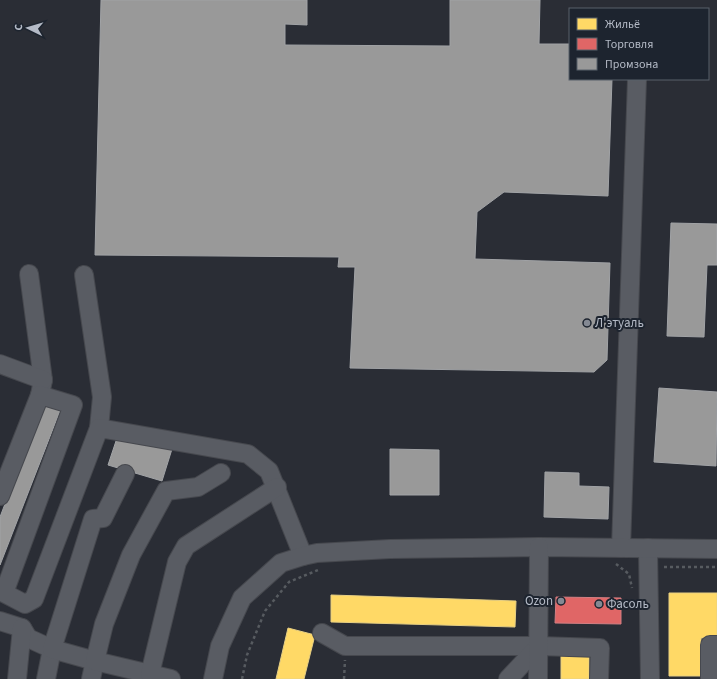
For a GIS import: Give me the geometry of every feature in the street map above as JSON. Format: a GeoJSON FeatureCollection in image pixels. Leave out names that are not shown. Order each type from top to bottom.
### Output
{"type":"FeatureCollection","features":[{"type":"Feature","properties":{"kind":"street"},"geometry":{"type":"LineString","coordinates":[[621,548],[638,80]]}},
{"type":"Feature","properties":{"kind":"street"},"geometry":{"type":"LineString","coordinates":[[0,496],[41,387],[29,274]]}},
{"type":"Feature","properties":{"kind":"street"},"geometry":{"type":"LineString","coordinates":[[73,405],[4,593],[25,604],[34,600],[100,422],[102,397],[84,276]]}},
{"type":"Feature","properties":{"kind":"street"},"geometry":{"type":"LineString","coordinates":[[0,364],[100,422],[248,454],[269,471],[303,556]]}},
{"type":"Feature","properties":{"kind":"street"},"geometry":{"type":"LineString","coordinates":[[91,679],[104,624],[130,555],[166,491],[198,487],[221,473]]}},
{"type":"Feature","properties":{"kind":"street"},"geometry":{"type":"LineString","coordinates":[[46,679],[52,649],[93,519],[103,518],[125,474]]}},
{"type":"Feature","properties":{"kind":"street"},"geometry":{"type":"LineString","coordinates":[[149,676],[177,562],[186,546],[277,488]]}},
{"type":"Feature","properties":{"kind":"street"},"geometry":{"type":"LineString","coordinates":[[538,679],[539,547]]}},
{"type":"Feature","properties":{"kind":"street"},"geometry":{"type":"LineString","coordinates":[[213,679],[220,646],[242,598],[281,563],[303,556],[317,553],[390,549],[539,547],[717,549]]}},
{"type":"Feature","properties":{"kind":"street"},"geometry":{"type":"LineString","coordinates":[[648,548],[650,679]]}},
{"type":"Feature","properties":{"kind":"street"},"geometry":{"type":"LineString","coordinates":[[0,621],[22,628],[28,638],[52,649],[149,676],[171,679]]}},
{"type":"Feature","properties":{"kind":"street"},"geometry":{"type":"LineString","coordinates":[[17,679],[22,628]]}},
{"type":"Feature","properties":{"kind":"street"},"geometry":{"type":"LineString","coordinates":[[322,633],[345,646],[539,646],[600,648],[599,679]]}},
{"type":"Feature","properties":{"kind":"street"},"geometry":{"type":"LineString","coordinates":[[710,679],[710,645],[717,645]]}},
{"type":"Feature","properties":{"kind":"street"},"geometry":{"type":"LineString","coordinates":[[508,679],[539,646]]}},
{"type":"Feature","properties":{"kind":"path"},"geometry":{"type":"LineString","coordinates":[[608,564],[616,564],[629,574],[632,591],[648,590]]}},
{"type":"Feature","properties":{"kind":"path"},"geometry":{"type":"LineString","coordinates":[[661,567],[717,567]]}},
{"type":"Feature","properties":{"kind":"path"},"geometry":{"type":"LineString","coordinates":[[242,679],[247,655],[265,611],[289,582],[321,568]]}},
{"type":"Feature","properties":{"kind":"building: Жильё"},"geometry":{"type":"Polygon","coordinates":[[[669,593],[717,593],[717,638],[701,638],[701,676],[669,676],[669,593]]]}},
{"type":"Feature","properties":{"kind":"building: Жильё"},"geometry":{"type":"Polygon","coordinates":[[[331,595],[516,601],[515,627],[331,622],[331,595]]]}},
{"type":"Feature","properties":{"kind":"building: Жильё"},"geometry":{"type":"Polygon","coordinates":[[[288,628],[315,635],[304,679],[276,679],[288,628]]]}},
{"type":"Feature","properties":{"kind":"building: Жильё"},"geometry":{"type":"Polygon","coordinates":[[[561,656],[589,656],[589,679],[561,679],[561,656]]]}},
{"type":"Feature","properties":{"kind":"building: Торговля"},"geometry":{"type":"Polygon","coordinates":[[[556,597],[621,598],[621,624],[555,623],[556,597]]]}},
{"type":"Feature","properties":{"kind":"building: Промзона"},"geometry":{"type":"Polygon","coordinates":[[[101,0],[307,0],[307,25],[285,24],[285,45],[450,46],[450,0],[540,0],[539,44],[569,44],[569,80],[612,80],[608,196],[504,192],[477,212],[475,259],[610,263],[607,360],[594,372],[350,368],[355,267],[338,267],[339,257],[95,255],[101,0]]]}},
{"type":"Feature","properties":{"kind":"building: Промзона"},"geometry":{"type":"Polygon","coordinates":[[[671,223],[717,224],[717,265],[707,265],[704,337],[667,336],[671,223]]]}},
{"type":"Feature","properties":{"kind":"building: Промзона"},"geometry":{"type":"Polygon","coordinates":[[[659,388],[717,392],[716,466],[654,462],[659,388]]]}},
{"type":"Feature","properties":{"kind":"building: Промзона"},"geometry":{"type":"Polygon","coordinates":[[[43,404],[60,411],[0,565],[0,517],[43,404]]]}},
{"type":"Feature","properties":{"kind":"building: Промзона"},"geometry":{"type":"Polygon","coordinates":[[[119,432],[172,449],[162,481],[108,465],[119,432]]]}},
{"type":"Feature","properties":{"kind":"building: Промзона"},"geometry":{"type":"Polygon","coordinates":[[[390,449],[439,450],[439,495],[390,495],[390,449]]]}},
{"type":"Feature","properties":{"kind":"building: Промзона"},"geometry":{"type":"Polygon","coordinates":[[[545,472],[579,473],[579,486],[609,487],[608,519],[544,517],[545,472]]]}},
{"type":"Feature","properties":{"kind":"place","name":"Л'этуаль"},"geometry":{"type":"Point","coordinates":[587,323]}},
{"type":"Feature","properties":{"kind":"place","name":"Ozon"},"geometry":{"type":"Point","coordinates":[561,601]}},
{"type":"Feature","properties":{"kind":"place","name":"Фасоль"},"geometry":{"type":"Point","coordinates":[599,604]}}]}
